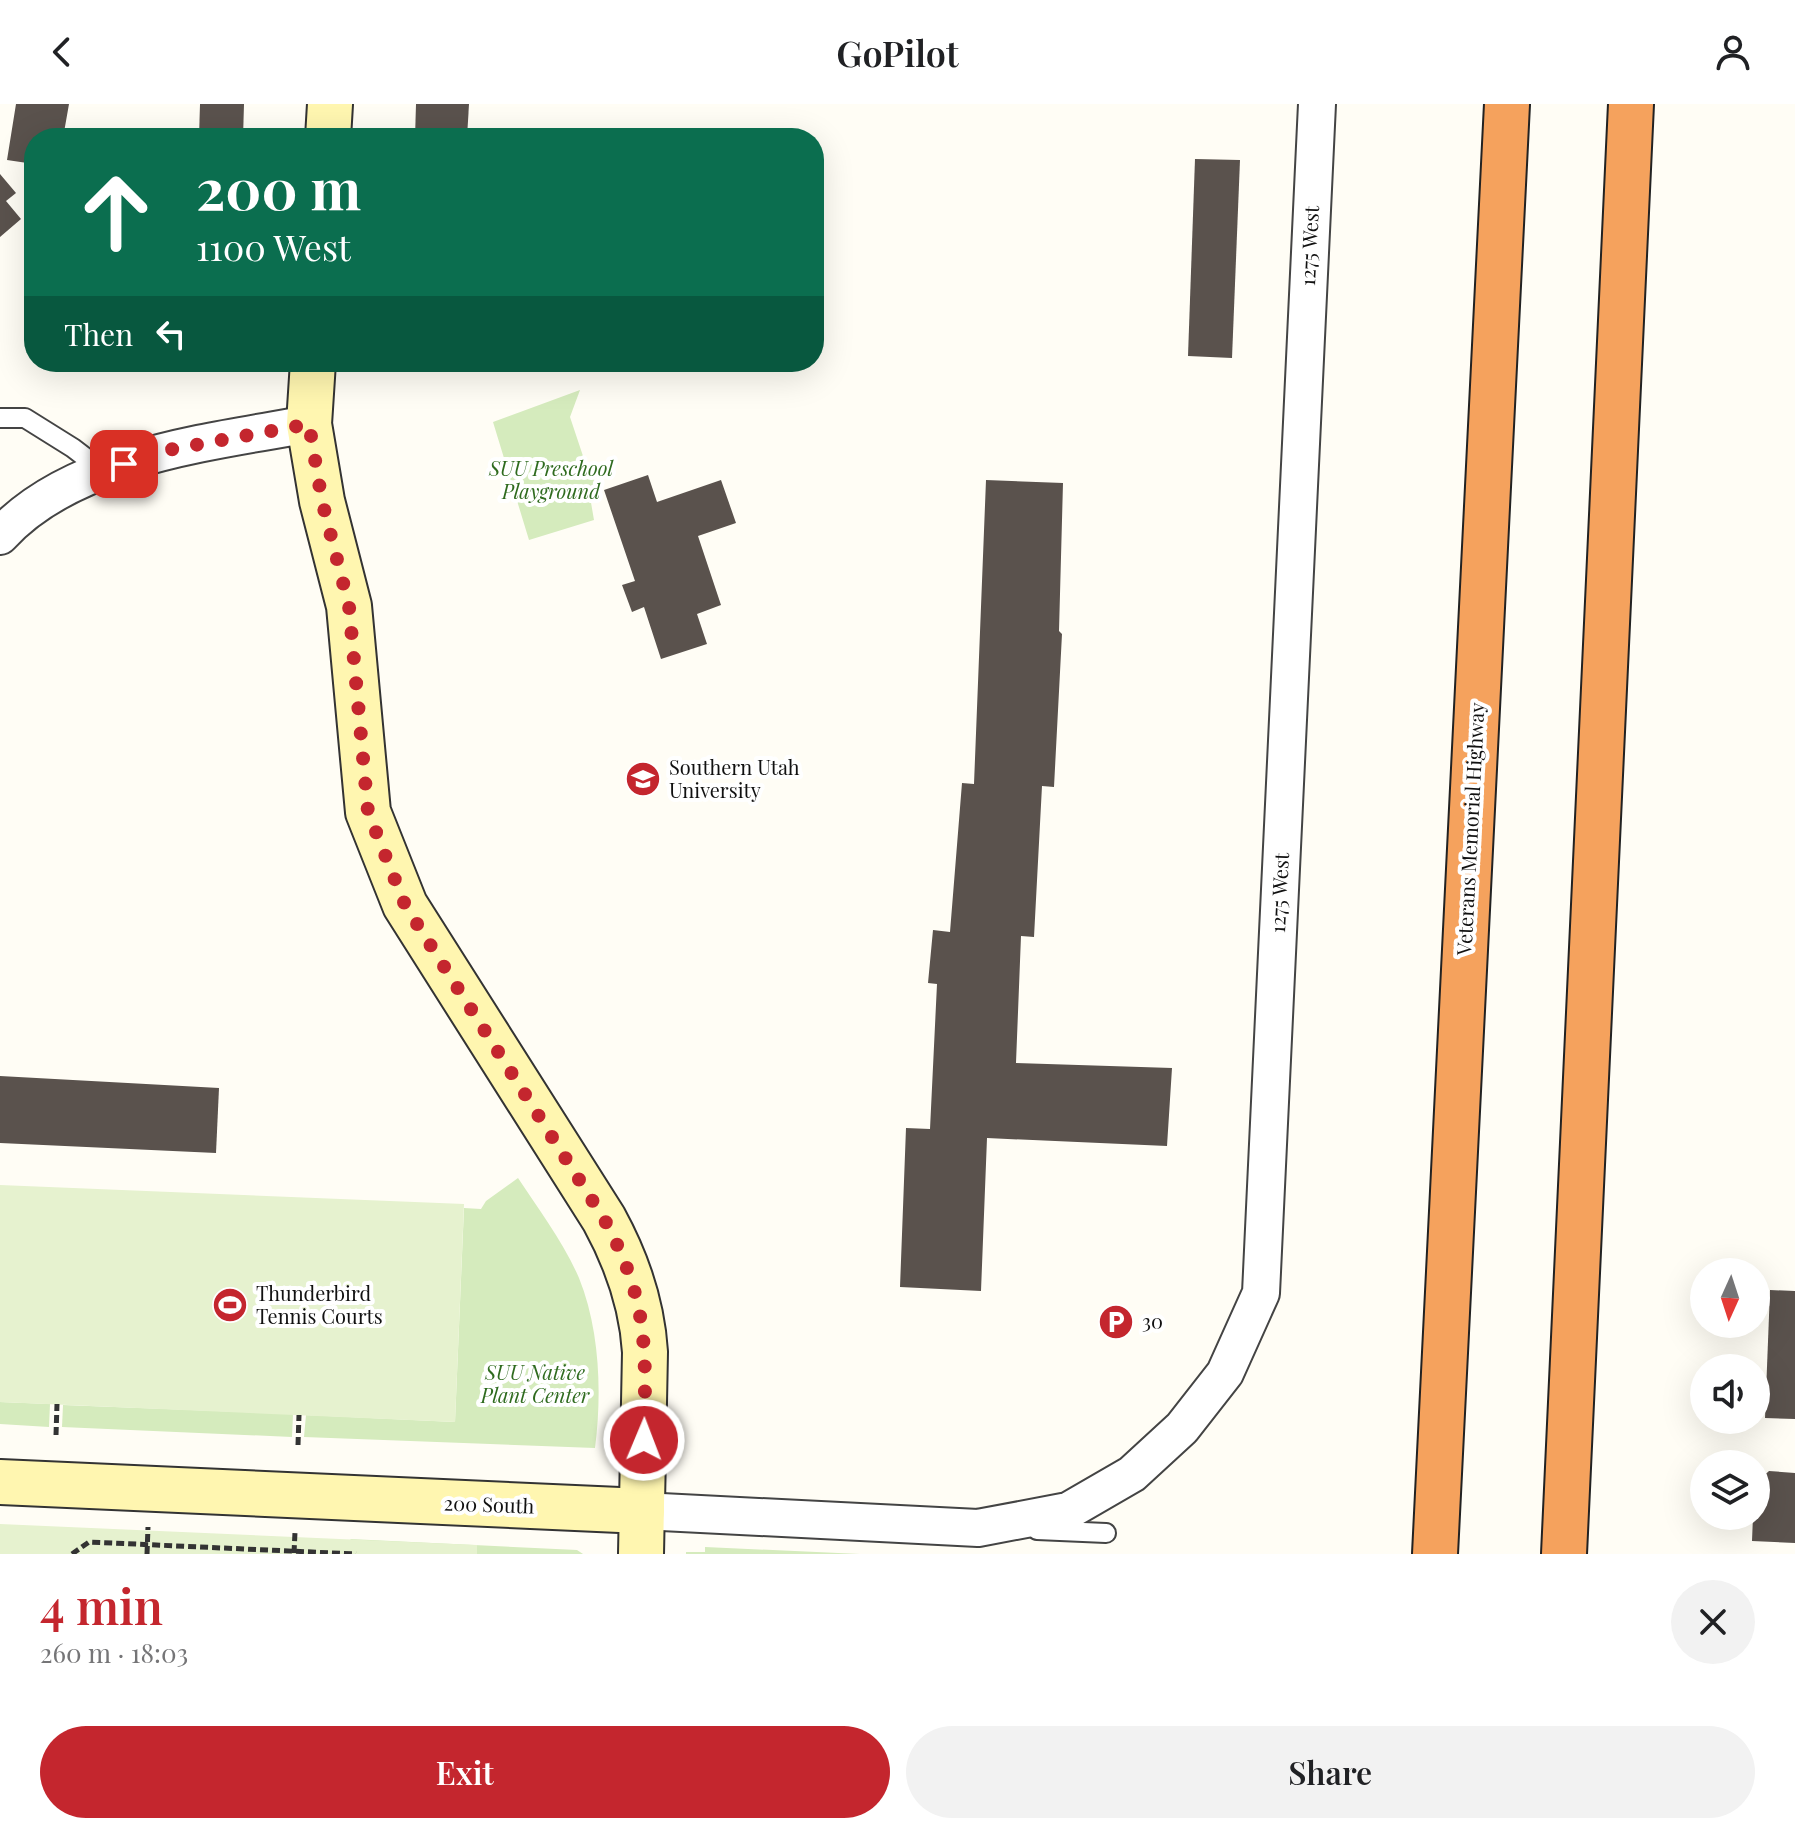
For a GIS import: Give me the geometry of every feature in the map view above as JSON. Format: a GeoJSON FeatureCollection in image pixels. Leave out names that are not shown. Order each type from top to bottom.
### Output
{"type":"FeatureCollection","features":[{"type":"Feature","properties":{"kind":"highway","name":"Veterans Memorial Highway"},"geometry":{"type":"LineString","coordinates":[[1435,1554],[1507,104]]}},
{"type":"Feature","properties":{"kind":"highway"},"geometry":{"type":"LineString","coordinates":[[1564,1554],[1631,104]]}},
{"type":"Feature","properties":{"kind":"street"},"geometry":{"type":"LineString","coordinates":[[329,128],[330,104]]}},
{"type":"Feature","properties":{"kind":"street","name":"1275 West"},"geometry":{"type":"LineString","coordinates":[[978,1528],[1068,1511],[1132,1474],[1182,1428],[1225,1373],[1261,1293],[1317,104]]}},
{"type":"Feature","properties":{"kind":"street"},"geometry":{"type":"LineString","coordinates":[[312,372],[309,424],[322,501],[349,606],[368,812],[405,905],[604,1219],[623,1254],[634,1287],[643,1324],[645,1352],[641,1554]]}},
{"type":"Feature","properties":{"kind":"street"},"geometry":{"type":"LineString","coordinates":[[0,536],[55,493],[103,471],[168,450],[309,424]]}},
{"type":"Feature","properties":{"kind":"street","name":"200 South"},"geometry":{"type":"LineString","coordinates":[[0,1482],[978,1528]]}},
{"type":"Feature","properties":{"kind":"lane"},"geometry":{"type":"LineString","coordinates":[[0,418],[25,418],[103,471]]}},
{"type":"Feature","properties":{"kind":"lane"},"geometry":{"type":"LineString","coordinates":[[978,1528],[1106,1533]]}},
{"type":"Feature","properties":{"kind":"path"},"geometry":{"type":"LineString","coordinates":[[56,1435],[57,1404]]}},
{"type":"Feature","properties":{"kind":"path"},"geometry":{"type":"LineString","coordinates":[[298,1445],[299,1415]]}},
{"type":"Feature","properties":{"kind":"path"},"geometry":{"type":"LineString","coordinates":[[147,1554],[148,1525]]}},
{"type":"Feature","properties":{"kind":"path"},"geometry":{"type":"LineString","coordinates":[[294,1553],[295,1532]]}},
{"type":"Feature","properties":{"kind":"path"},"geometry":{"type":"LineString","coordinates":[[72,1554],[89,1542],[356,1554]]}},
{"type":"Feature","properties":{"kind":"green space","name":"SUU Preschool Playground"},"geometry":{"type":"Polygon","coordinates":[[[580,390],[570,417],[589,474],[596,482],[589,491],[594,520],[529,540],[493,422],[580,390]]]}},
{"type":"Feature","properties":{"kind":"green space","name":"SUU Native Plant Center"},"geometry":{"type":"Polygon","coordinates":[[[518,1178],[566,1252],[586,1298],[598,1362],[595,1448],[304,1437],[306,1415],[455,1422],[464,1208],[481,1209],[486,1201],[518,1178]]]}},
{"type":"Feature","properties":{"kind":"green space","name":"Thunderbird Tennis Courts"},"geometry":{"type":"Polygon","coordinates":[[[0,1185],[464,1204],[455,1422],[0,1402],[0,1185]]]}},
{"type":"Feature","properties":{"kind":"green space"},"geometry":{"type":"Polygon","coordinates":[[[0,1402],[50,1404],[49,1427],[0,1424],[0,1402]]]}},
{"type":"Feature","properties":{"kind":"green space"},"geometry":{"type":"Polygon","coordinates":[[[63,1405],[293,1414],[292,1437],[62,1427],[63,1405]]]}},
{"type":"Feature","properties":{"kind":"green space"},"geometry":{"type":"Polygon","coordinates":[[[0,1524],[477,1545],[477,1554],[0,1554],[0,1524]]]}},
{"type":"Feature","properties":{"kind":"green space"},"geometry":{"type":"Polygon","coordinates":[[[350,1539],[577,1550],[583,1554],[364,1554],[350,1539]]]}},
{"type":"Feature","properties":{"kind":"green space"},"geometry":{"type":"Polygon","coordinates":[[[705,1547],[860,1554],[686,1554],[705,1552],[705,1547]]]}},
{"type":"Feature","properties":{"kind":"building"},"geometry":{"type":"Polygon","coordinates":[[[16,104],[69,104],[65,128],[24,128],[24,163],[7,160],[16,104]]]}},
{"type":"Feature","properties":{"kind":"building"},"geometry":{"type":"Polygon","coordinates":[[[200,104],[244,104],[243,128],[199,128],[200,104]]]}},
{"type":"Feature","properties":{"kind":"building"},"geometry":{"type":"Polygon","coordinates":[[[416,104],[469,104],[468,128],[415,128],[416,104]]]}},
{"type":"Feature","properties":{"kind":"building"},"geometry":{"type":"Polygon","coordinates":[[[1195,159],[1240,160],[1232,358],[1188,356],[1195,159]]]}},
{"type":"Feature","properties":{"kind":"building"},"geometry":{"type":"Polygon","coordinates":[[[0,174],[16,193],[6,201],[21,219],[0,237],[0,174]]]}},
{"type":"Feature","properties":{"kind":"building"},"geometry":{"type":"Polygon","coordinates":[[[648,475],[657,502],[721,480],[736,523],[698,536],[721,605],[697,614],[707,644],[661,659],[644,607],[632,612],[622,585],[635,581],[604,490],[648,475]]]}},
{"type":"Feature","properties":{"kind":"building"},"geometry":{"type":"Polygon","coordinates":[[[986,480],[1063,483],[1059,631],[1062,634],[1054,787],[1042,786],[1034,937],[1021,936],[1016,1063],[1172,1068],[1167,1146],[987,1138],[981,1291],[900,1287],[906,1128],[930,1129],[937,984],[928,983],[933,930],[950,932],[962,783],[974,784],[986,480]]]}},
{"type":"Feature","properties":{"kind":"building"},"geometry":{"type":"Polygon","coordinates":[[[0,1076],[219,1088],[216,1153],[0,1143],[0,1076]]]}},
{"type":"Feature","properties":{"kind":"building"},"geometry":{"type":"Polygon","coordinates":[[[1770,1290],[1795,1291],[1795,1419],[1770,1418],[1770,1354],[1768,1354],[1770,1290]]]}},
{"type":"Feature","properties":{"kind":"building"},"geometry":{"type":"Polygon","coordinates":[[[1770,1471],[1795,1473],[1795,1543],[1752,1541],[1752,1530],[1770,1530],[1770,1471]]]}},
{"type":"Feature","properties":{"kind":"place","name":"Southern Utah University"},"geometry":{"type":"Point","coordinates":[643,779]}},
{"type":"Feature","properties":{"kind":"place","name":"Thunderbird Tennis Courts"},"geometry":{"type":"Point","coordinates":[230,1305]}},
{"type":"Feature","properties":{"kind":"place","name":"30"},"geometry":{"type":"Point","coordinates":[1116,1322]}},
{"type":"Feature","properties":{"kind":"route"},"geometry":{"type":"LineString","coordinates":[[124,464],[168,450],[309,424],[322,501],[349,606],[368,812],[405,905],[604,1219],[623,1254],[643,1324],[644,1440]]}}]}
